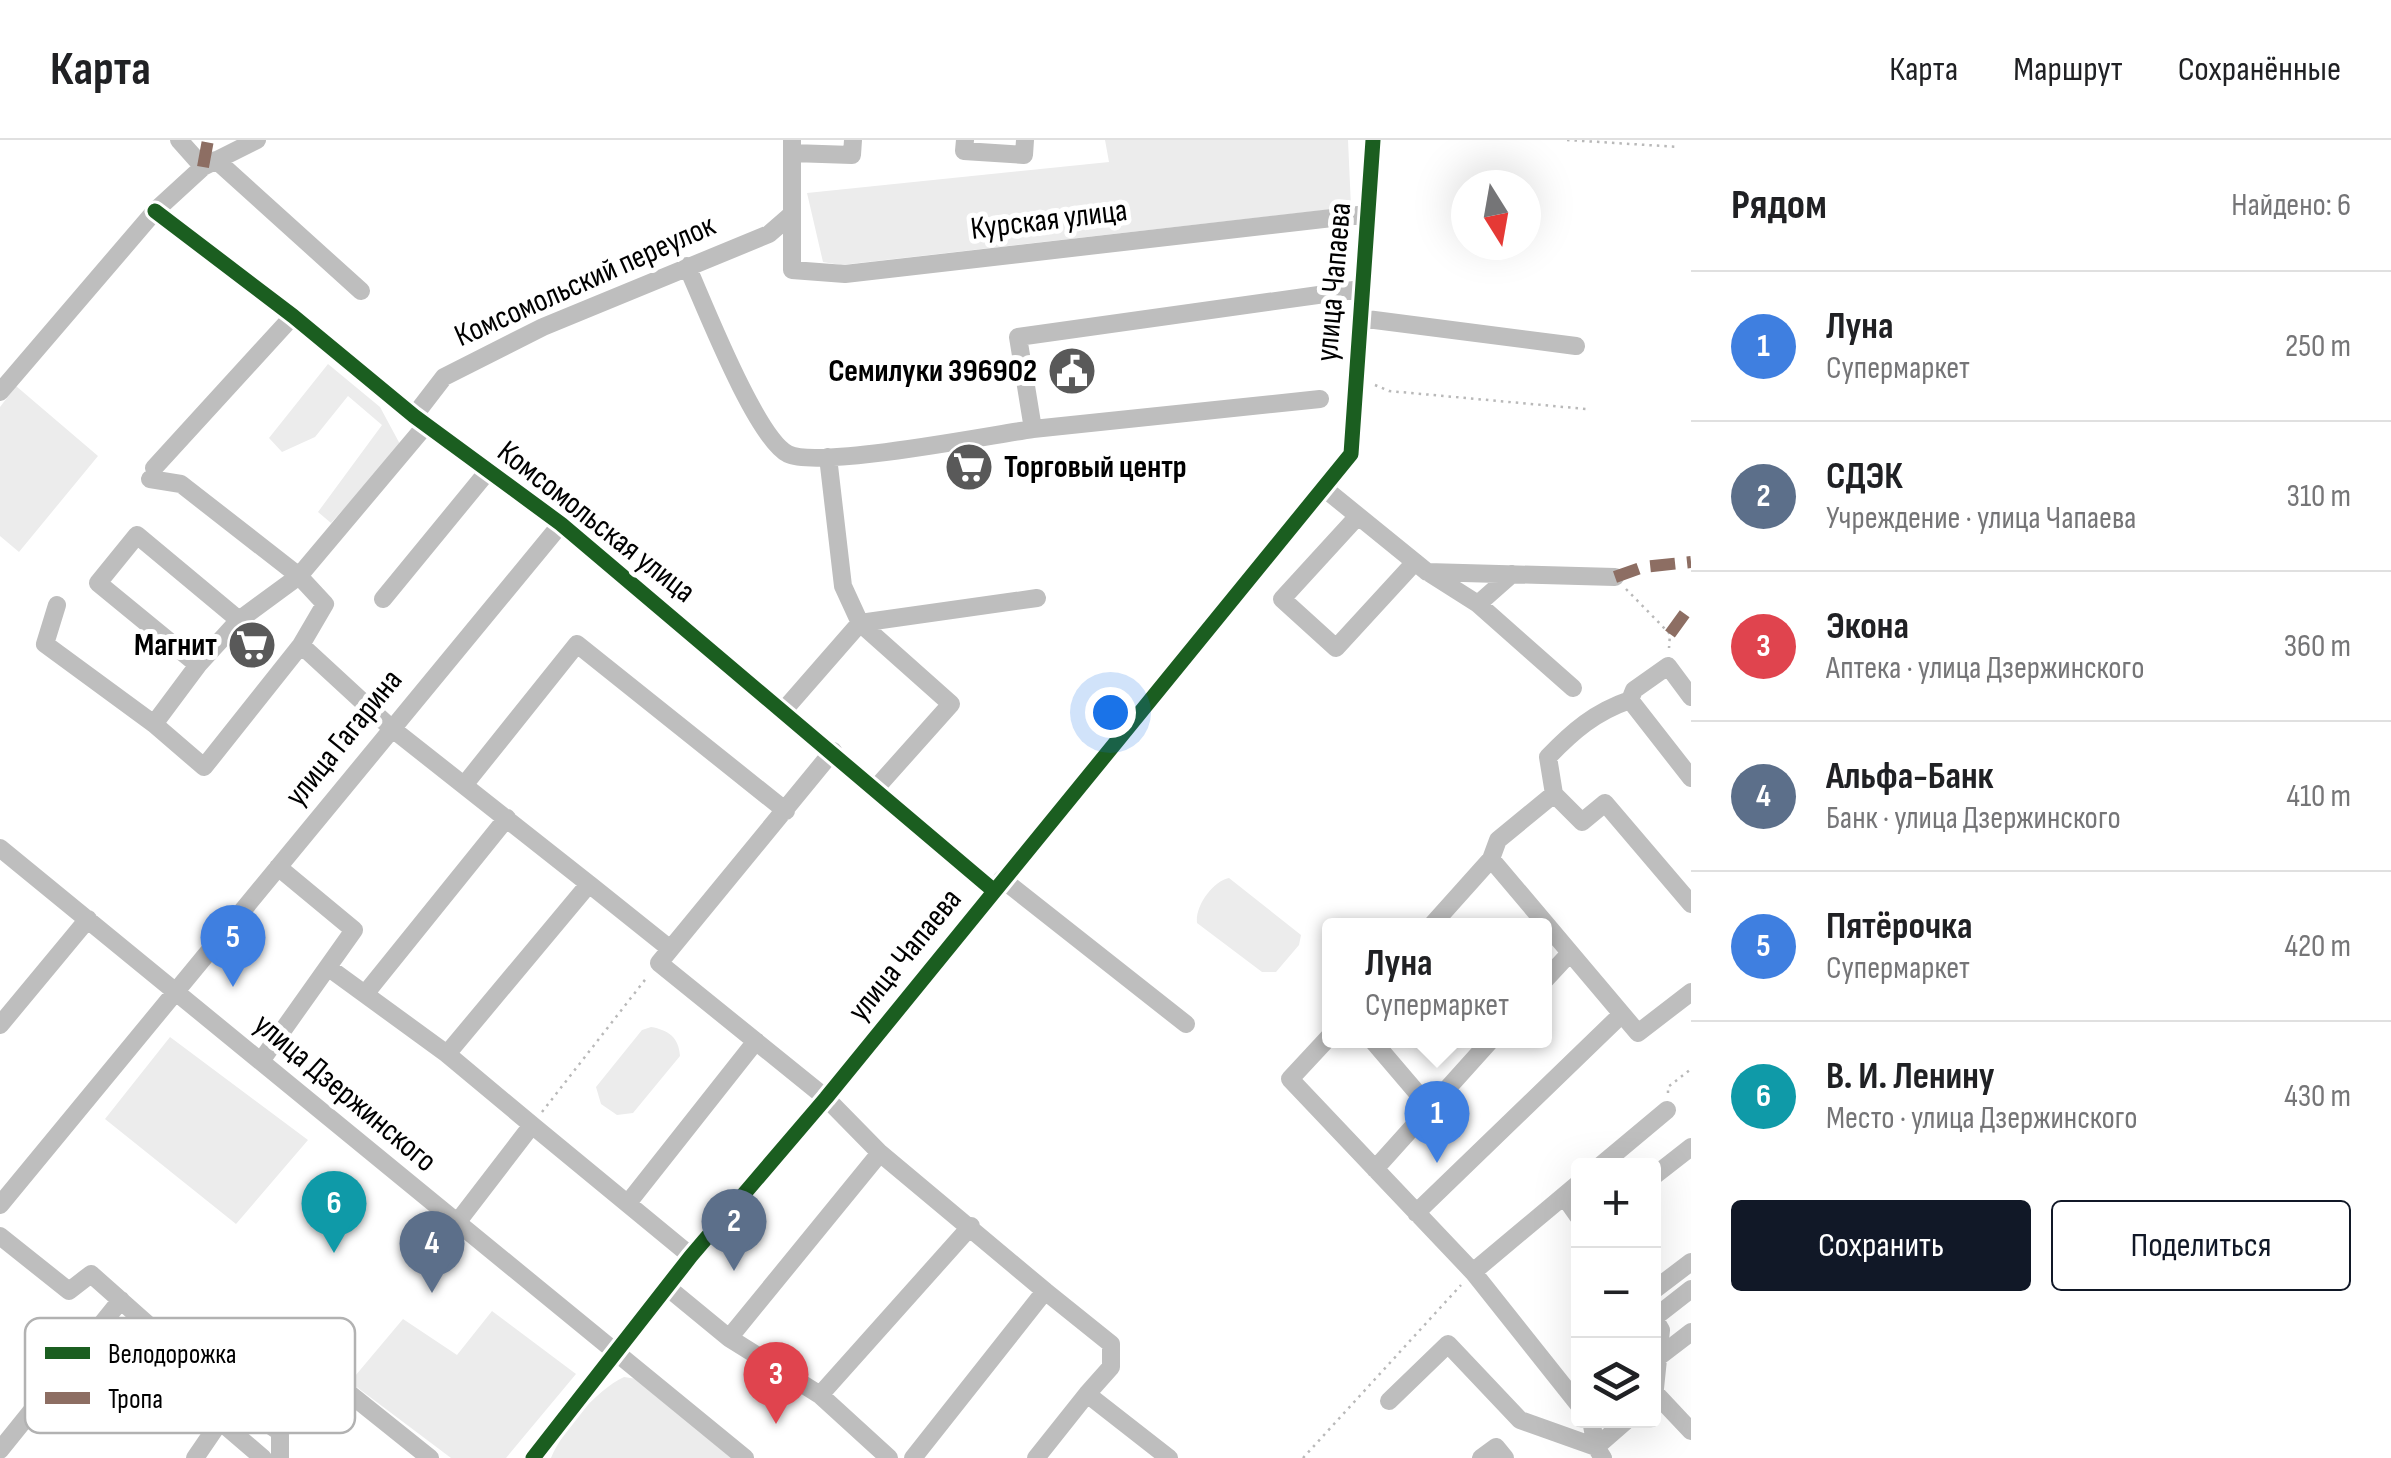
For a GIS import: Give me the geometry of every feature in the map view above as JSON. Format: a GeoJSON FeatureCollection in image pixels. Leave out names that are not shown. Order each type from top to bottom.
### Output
{"type":"FeatureCollection","features":[{"type":"Feature","properties":{"kind":"street"},"geometry":{"type":"LineString","coordinates":[[179,140],[361,291]]}},
{"type":"Feature","properties":{"kind":"street"},"geometry":{"type":"LineString","coordinates":[[0,392],[155,211],[210,163],[257,140]]}},
{"type":"Feature","properties":{"kind":"street"},"geometry":{"type":"LineString","coordinates":[[792,214],[792,146],[852,155],[853,140]]}},
{"type":"Feature","properties":{"kind":"street"},"geometry":{"type":"LineString","coordinates":[[965,140],[964,151],[1024,155],[1025,140]]}},
{"type":"Feature","properties":{"kind":"street","name":"улица Чапаева"},"geometry":{"type":"LineString","coordinates":[[533,1458],[691,1256],[826,1098],[1351,454],[1373,140]]}},
{"type":"Feature","properties":{"kind":"street","name":"Комсомольская улица"},"geometry":{"type":"LineString","coordinates":[[155,211],[294,316],[420,421],[561,524],[997,885],[1186,1024]]}},
{"type":"Feature","properties":{"kind":"street","name":"Курская улица"},"geometry":{"type":"LineString","coordinates":[[792,214],[792,270],[845,274],[1367,214]]}},
{"type":"Feature","properties":{"kind":"street","name":"Комсомольский переулок"},"geometry":{"type":"LineString","coordinates":[[154,724],[198,665],[239,620],[299,576],[420,421],[444,377],[544,327],[769,234],[792,214]]}},
{"type":"Feature","properties":{"kind":"street"},"geometry":{"type":"LineString","coordinates":[[687,266],[763,430],[789,455],[828,458],[1032,429],[1320,398]]}},
{"type":"Feature","properties":{"kind":"street"},"geometry":{"type":"LineString","coordinates":[[1032,429],[1018,337],[1361,289]]}},
{"type":"Feature","properties":{"kind":"street"},"geometry":{"type":"LineString","coordinates":[[56,606],[45,644],[154,724],[204,767],[301,645],[325,604],[299,576],[181,484],[152,474],[294,316]]}},
{"type":"Feature","properties":{"kind":"street"},"geometry":{"type":"LineString","coordinates":[[1359,318],[1576,346]]}},
{"type":"Feature","properties":{"kind":"street"},"geometry":{"type":"LineString","coordinates":[[828,458],[842,586],[860,623],[952,704],[876,788]]}},
{"type":"Feature","properties":{"kind":"street"},"geometry":{"type":"LineString","coordinates":[[383,599],[488,471]]}},
{"type":"Feature","properties":{"kind":"street"},"geometry":{"type":"LineString","coordinates":[[1324,490],[1420,567],[1478,604],[1573,688]]}},
{"type":"Feature","properties":{"kind":"street"},"geometry":{"type":"LineString","coordinates":[[1358,516],[1282,599],[1336,648],[1420,567],[1615,577]]}},
{"type":"Feature","properties":{"kind":"street","name":"улица Гагарина"},"geometry":{"type":"LineString","coordinates":[[0,1204],[561,524]]}},
{"type":"Feature","properties":{"kind":"street"},"geometry":{"type":"LineString","coordinates":[[198,665],[98,582],[137,536],[239,620]]}},
{"type":"Feature","properties":{"kind":"street"},"geometry":{"type":"LineString","coordinates":[[1478,604],[1512,574]]}},
{"type":"Feature","properties":{"kind":"street"},"geometry":{"type":"LineString","coordinates":[[784,710],[860,623],[1037,598]]}},
{"type":"Feature","properties":{"kind":"street"},"geometry":{"type":"LineString","coordinates":[[464,784],[578,644],[786,811]]}},
{"type":"Feature","properties":{"kind":"street"},"geometry":{"type":"LineString","coordinates":[[301,645],[390,727],[589,884],[756,1041],[826,1098],[880,1153],[1111,1344],[1111,1367],[1036,1458]]}},
{"type":"Feature","properties":{"kind":"street"},"geometry":{"type":"LineString","coordinates":[[1691,697],[1668,666],[1634,690],[1630,700],[1577,726],[1548,757],[1554,794],[1582,822],[1605,802],[1691,904]]}},
{"type":"Feature","properties":{"kind":"street"},"geometry":{"type":"LineString","coordinates":[[1630,700],[1691,778]]}},
{"type":"Feature","properties":{"kind":"street"},"geometry":{"type":"LineString","coordinates":[[664,955],[833,750]]}},
{"type":"Feature","properties":{"kind":"street"},"geometry":{"type":"LineString","coordinates":[[1437,918],[1491,860],[1498,840],[1554,794]]}},
{"type":"Feature","properties":{"kind":"street"},"geometry":{"type":"LineString","coordinates":[[366,994],[507,818]]}},
{"type":"Feature","properties":{"kind":"street","name":"улица Дзержинского"},"geometry":{"type":"LineString","coordinates":[[0,848],[745,1458]]}},
{"type":"Feature","properties":{"kind":"street"},"geometry":{"type":"LineString","coordinates":[[1491,860],[1540,918]]}},
{"type":"Feature","properties":{"kind":"street"},"geometry":{"type":"LineString","coordinates":[[260,1061],[354,930],[278,867]]}},
{"type":"Feature","properties":{"kind":"street"},"geometry":{"type":"LineString","coordinates":[[446,1054],[589,884]]}},
{"type":"Feature","properties":{"kind":"street"},"geometry":{"type":"LineString","coordinates":[[0,1025],[88,919]]}},
{"type":"Feature","properties":{"kind":"street"},"geometry":{"type":"LineString","coordinates":[[1552,932],[1638,1033],[1691,992]]}},
{"type":"Feature","properties":{"kind":"street"},"geometry":{"type":"LineString","coordinates":[[1552,972],[1570,953]]}},
{"type":"Feature","properties":{"kind":"street"},"geometry":{"type":"LineString","coordinates":[[329,968],[446,1054],[691,1256]]}},
{"type":"Feature","properties":{"kind":"street"},"geometry":{"type":"LineString","coordinates":[[1416,1213],[1622,1014]]}},
{"type":"Feature","properties":{"kind":"street"},"geometry":{"type":"LineString","coordinates":[[628,1202],[756,1041]]}},
{"type":"Feature","properties":{"kind":"street"},"geometry":{"type":"LineString","coordinates":[[1322,1044],[1290,1078],[1472,1272],[1571,1395]]}},
{"type":"Feature","properties":{"kind":"street"},"geometry":{"type":"LineString","coordinates":[[1379,1048],[1430,1108]]}},
{"type":"Feature","properties":{"kind":"street"},"geometry":{"type":"LineString","coordinates":[[1375,1169],[1484,1048]]}},
{"type":"Feature","properties":{"kind":"street"},"geometry":{"type":"LineString","coordinates":[[1610,1158],[1667,1110]]}},
{"type":"Feature","properties":{"kind":"street"},"geometry":{"type":"LineString","coordinates":[[456,1224],[532,1125]]}},
{"type":"Feature","properties":{"kind":"street"},"geometry":{"type":"LineString","coordinates":[[1661,1171],[1691,1147]]}},
{"type":"Feature","properties":{"kind":"street"},"geometry":{"type":"LineString","coordinates":[[729,1338],[880,1153]]}},
{"type":"Feature","properties":{"kind":"street"},"geometry":{"type":"LineString","coordinates":[[1472,1272],[1571,1190]]}},
{"type":"Feature","properties":{"kind":"street"},"geometry":{"type":"LineString","coordinates":[[1564,1196],[1571,1206]]}},
{"type":"Feature","properties":{"kind":"street"},"geometry":{"type":"LineString","coordinates":[[820,1394],[972,1226]]}},
{"type":"Feature","properties":{"kind":"street"},"geometry":{"type":"LineString","coordinates":[[0,1236],[68,1291],[91,1274],[141,1318]]}},
{"type":"Feature","properties":{"kind":"street"},"geometry":{"type":"LineString","coordinates":[[1661,1285],[1691,1262]]}},
{"type":"Feature","properties":{"kind":"street"},"geometry":{"type":"LineString","coordinates":[[666,1287],[729,1338],[820,1394],[890,1458]]}},
{"type":"Feature","properties":{"kind":"street"},"geometry":{"type":"LineString","coordinates":[[1661,1313],[1691,1290]]}},
{"type":"Feature","properties":{"kind":"street"},"geometry":{"type":"LineString","coordinates":[[913,1458],[1046,1292]]}},
{"type":"Feature","properties":{"kind":"street"},"geometry":{"type":"LineString","coordinates":[[106,1318],[121,1300]]}},
{"type":"Feature","properties":{"kind":"street"},"geometry":{"type":"LineString","coordinates":[[1661,1355],[1691,1332]]}},
{"type":"Feature","properties":{"kind":"street"},"geometry":{"type":"LineString","coordinates":[[1388,1400],[1448,1344],[1520,1420],[1599,1453]]}},
{"type":"Feature","properties":{"kind":"street"},"geometry":{"type":"LineString","coordinates":[[1087,1394],[1169,1458]]}},
{"type":"Feature","properties":{"kind":"street"},"geometry":{"type":"LineString","coordinates":[[355,1398],[430,1458]]}},
{"type":"Feature","properties":{"kind":"street"},"geometry":{"type":"LineString","coordinates":[[1661,1403],[1691,1431]]}},
{"type":"Feature","properties":{"kind":"street"},"geometry":{"type":"LineString","coordinates":[[0,1450],[25,1419]]}},
{"type":"Feature","properties":{"kind":"street"},"geometry":{"type":"LineString","coordinates":[[1596,1428],[1599,1453]]}},
{"type":"Feature","properties":{"kind":"street"},"geometry":{"type":"LineString","coordinates":[[1599,1453],[1620,1428]]}},
{"type":"Feature","properties":{"kind":"street"},"geometry":{"type":"LineString","coordinates":[[195,1458],[214,1433]]}},
{"type":"Feature","properties":{"kind":"street"},"geometry":{"type":"LineString","coordinates":[[234,1433],[263,1458]]}},
{"type":"Feature","properties":{"kind":"street"},"geometry":{"type":"LineString","coordinates":[[1481,1458],[1496,1446],[1505,1458]]}},
{"type":"Feature","properties":{"kind":"path"},"geometry":{"type":"LineString","coordinates":[[1567,140],[1678,147]]}},
{"type":"Feature","properties":{"kind":"path"},"geometry":{"type":"LineString","coordinates":[[1354,378],[1389,391],[1586,410]]}},
{"type":"Feature","properties":{"kind":"path"},"geometry":{"type":"LineString","coordinates":[[1615,577],[1670,634],[1668,666]]}},
{"type":"Feature","properties":{"kind":"path"},"geometry":{"type":"LineString","coordinates":[[532,1125],[664,955]]}},
{"type":"Feature","properties":{"kind":"path"},"geometry":{"type":"LineString","coordinates":[[1667,1110],[1668,1086],[1691,1069]]}},
{"type":"Feature","properties":{"kind":"path"},"geometry":{"type":"LineString","coordinates":[[1303,1458],[1472,1272]]}},
{"type":"Feature","properties":{"kind":"shaded area"},"geometry":{"type":"Polygon","coordinates":[[[1105,140],[1348,140],[1351,207],[841,265],[823,262],[807,193],[1109,162],[1105,140]]]}},
{"type":"Feature","properties":{"kind":"shaded area"},"geometry":{"type":"Polygon","coordinates":[[[328,364],[380,407],[401,446],[331,523],[318,512],[382,425],[348,396],[315,437],[282,452],[269,438],[328,364]]]}},
{"type":"Feature","properties":{"kind":"shaded area"},"geometry":{"type":"Polygon","coordinates":[[[16,386],[98,456],[19,552],[0,536],[0,407],[16,386]]]}},
{"type":"Feature","properties":{"kind":"shaded area"},"geometry":{"type":"Polygon","coordinates":[[[1229,878],[1301,935],[1299,945],[1276,972],[1262,972],[1197,923],[1206,895],[1229,878]]]}},
{"type":"Feature","properties":{"kind":"shaded area"},"geometry":{"type":"Polygon","coordinates":[[[651,1027],[672,1036],[680,1056],[633,1113],[617,1115],[601,1104],[596,1087],[642,1030],[651,1027]]]}},
{"type":"Feature","properties":{"kind":"shaded area"},"geometry":{"type":"Polygon","coordinates":[[[170,1037],[308,1140],[236,1224],[105,1119],[170,1037]]]}},
{"type":"Feature","properties":{"kind":"shaded area"},"geometry":{"type":"Polygon","coordinates":[[[492,1311],[576,1374],[506,1458],[451,1458],[355,1386],[355,1376],[403,1319],[457,1355],[492,1311]]]}},
{"type":"Feature","properties":{"kind":"shaded area"},"geometry":{"type":"Polygon","coordinates":[[[624,1377],[637,1379],[732,1458],[551,1458],[581,1412],[602,1391],[624,1377]]]}},
{"type":"Feature","properties":{"kind":"marked path"},"geometry":{"type":"LineString","coordinates":[[203,167],[208,140]]}},
{"type":"Feature","properties":{"kind":"marked path"},"geometry":{"type":"LineString","coordinates":[[1615,577],[1643,567],[1691,562]]}},
{"type":"Feature","properties":{"kind":"marked path"},"geometry":{"type":"LineString","coordinates":[[1670,634],[1691,605]]}},
{"type":"Feature","properties":{"kind":"cycle path"},"geometry":{"type":"LineString","coordinates":[[533,1458],[691,1256],[826,1098],[1351,454],[1373,140]]}},
{"type":"Feature","properties":{"kind":"cycle path"},"geometry":{"type":"LineString","coordinates":[[155,211],[293,316],[414,416],[561,524],[993,890]]}},
{"type":"Feature","properties":{"kind":"place","name":"Семилуки 396902"},"geometry":{"type":"Point","coordinates":[1072,371]}},
{"type":"Feature","properties":{"kind":"place","name":"Торговый центр"},"geometry":{"type":"Point","coordinates":[969,467]}},
{"type":"Feature","properties":{"kind":"place","name":"Магнит"},"geometry":{"type":"Point","coordinates":[252,645]}},
{"type":"Feature","properties":{"kind":"place","name":"Пятёрочка"},"geometry":{"type":"Point","coordinates":[233,987]}},
{"type":"Feature","properties":{"kind":"place","name":"Луна"},"geometry":{"type":"Point","coordinates":[1437,1163]}},
{"type":"Feature","properties":{"kind":"place","name":"В. И. Ленину"},"geometry":{"type":"Point","coordinates":[334,1253]}},
{"type":"Feature","properties":{"kind":"place","name":"СДЭК"},"geometry":{"type":"Point","coordinates":[734,1271]}},
{"type":"Feature","properties":{"kind":"place","name":"Альфа-Банк"},"geometry":{"type":"Point","coordinates":[432,1293]}},
{"type":"Feature","properties":{"kind":"place","name":"Экона"},"geometry":{"type":"Point","coordinates":[776,1424]}}]}
